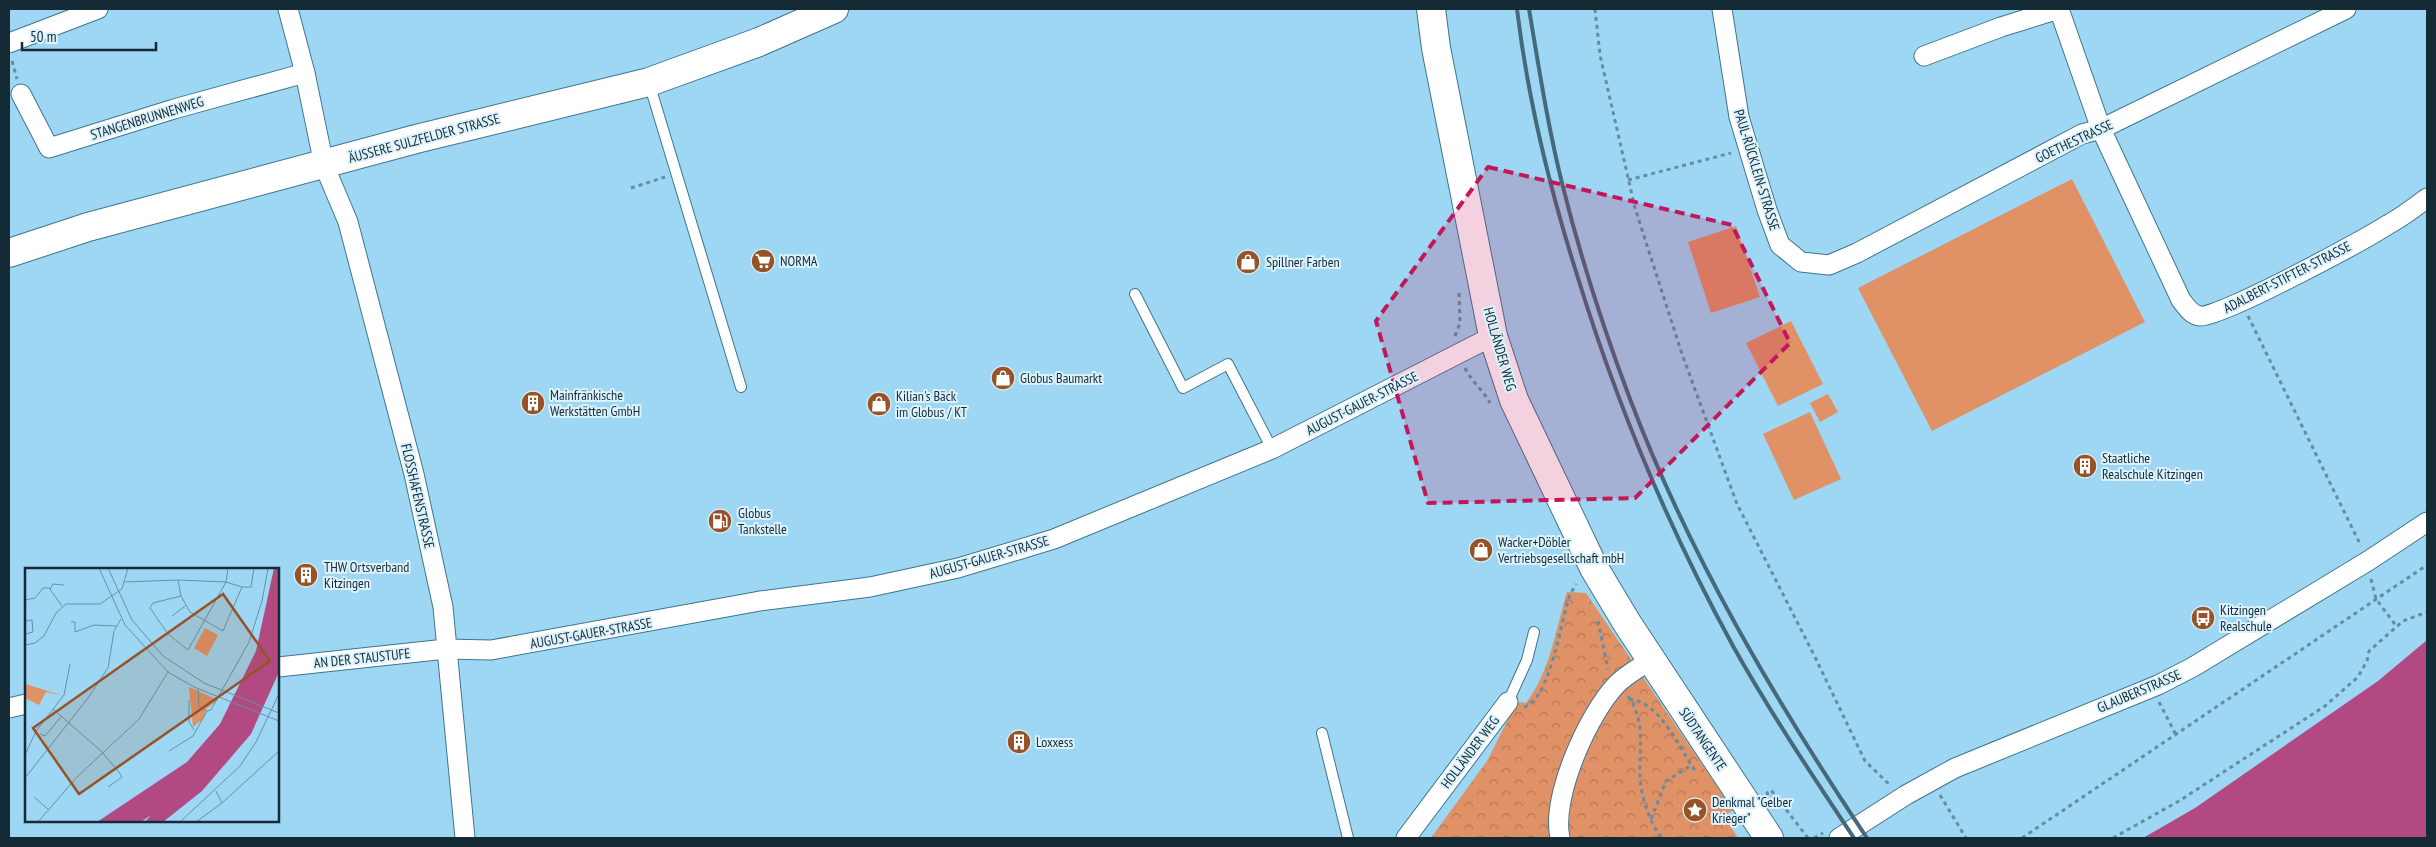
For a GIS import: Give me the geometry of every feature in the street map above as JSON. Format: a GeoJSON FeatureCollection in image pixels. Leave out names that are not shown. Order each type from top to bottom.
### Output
{"type":"FeatureCollection","features":[{"type":"Feature","properties":{"kind":"main road","name":"ÄUSSERE SULZFELDER STRASSE"},"geometry":{"type":"LineString","coordinates":[[9,253],[88,227],[416,139],[649,82],[759,42],[834,9]]}},
{"type":"Feature","properties":{"kind":"main road","name":"HOLLÄNDER WEG"},"geometry":{"type":"LineString","coordinates":[[1431,9],[1436,48],[1493,336],[1514,400],[1594,568],[1651,660]]}},
{"type":"Feature","properties":{"kind":"main road","name":"SÜDTANGENTE"},"geometry":{"type":"LineString","coordinates":[[1651,660],[1765,818]]}},
{"type":"Feature","properties":{"kind":"street"},"geometry":{"type":"LineString","coordinates":[[10,51],[98,9]]}},
{"type":"Feature","properties":{"kind":"street"},"geometry":{"type":"LineString","coordinates":[[288,9],[305,74],[324,165]]}},
{"type":"Feature","properties":{"kind":"street","name":"PAUL-RÜCKLEIN-STRASSE"},"geometry":{"type":"LineString","coordinates":[[1722,9],[1739,117],[1767,210],[1780,245],[1802,262]]}},
{"type":"Feature","properties":{"kind":"street"},"geometry":{"type":"LineString","coordinates":[[1924,56],[2000,27],[2059,9],[2101,129]]}},
{"type":"Feature","properties":{"kind":"street","name":"GOETHESTRASSE"},"geometry":{"type":"LineString","coordinates":[[1802,262],[1829,265],[1857,253],[2082,134],[2101,129],[2346,9]]}},
{"type":"Feature","properties":{"kind":"street","name":"STANGENBRUNNENWEG"},"geometry":{"type":"LineString","coordinates":[[21,94],[49,148],[174,109],[305,74]]}},
{"type":"Feature","properties":{"kind":"street","name":"ADALBERT-STIFTER-STRASSE"},"geometry":{"type":"LineString","coordinates":[[2101,129],[2181,300],[2189,311],[2200,316],[2211,315],[2241,302],[2390,224],[2427,198]]}},
{"type":"Feature","properties":{"kind":"street","name":"FLOSSHAFENSTRASSE"},"geometry":{"type":"LineString","coordinates":[[324,165],[348,222],[414,474],[443,607],[465,838]]}},
{"type":"Feature","properties":{"kind":"street","name":"AUGUST-GAUER-STRASSE"},"geometry":{"type":"LineString","coordinates":[[446,649],[491,650],[760,601],[870,587],[958,568],[1054,539],[1272,449],[1493,336]]}},
{"type":"Feature","properties":{"kind":"street","name":"GLAUBERSTRASSE"},"geometry":{"type":"LineString","coordinates":[[1839,838],[1906,795],[1955,768],[1992,751],[2151,687],[2193,666],[2365,562],[2427,522]]}},
{"type":"Feature","properties":{"kind":"street","name":"AN DER STAUSTUFE"},"geometry":{"type":"LineString","coordinates":[[279,667],[446,649]]}},
{"type":"Feature","properties":{"kind":"street"},"geometry":{"type":"LineString","coordinates":[[1560,838],[1560,812],[1565,783],[1580,741],[1593,716],[1618,683],[1651,660]]}},
{"type":"Feature","properties":{"kind":"street","name":"HOLLÄNDER WEG"},"geometry":{"type":"LineString","coordinates":[[1406,838],[1508,702]]}},
{"type":"Feature","properties":{"kind":"street"},"geometry":{"type":"LineString","coordinates":[[9,708],[25,704]]}},
{"type":"Feature","properties":{"kind":"lane"},"geometry":{"type":"LineString","coordinates":[[649,82],[741,387]]}},
{"type":"Feature","properties":{"kind":"lane"},"geometry":{"type":"LineString","coordinates":[[1135,294],[1183,388],[1228,364],[1272,449]]}},
{"type":"Feature","properties":{"kind":"lane","name":"HOLLÄNDER WEG"},"geometry":{"type":"LineString","coordinates":[[1508,702],[1527,660],[1534,632]]}},
{"type":"Feature","properties":{"kind":"lane"},"geometry":{"type":"LineString","coordinates":[[1322,733],[1348,838]]}},
{"type":"Feature","properties":{"kind":"path"},"geometry":{"type":"LineString","coordinates":[[1595,9],[1600,55],[1634,208],[1682,354],[1737,504],[1814,655],[1865,761],[1894,790],[1906,795],[1937,789],[1966,838]]}},
{"type":"Feature","properties":{"kind":"path"},"geometry":{"type":"LineString","coordinates":[[10,51],[21,94]]}},
{"type":"Feature","properties":{"kind":"path"},"geometry":{"type":"LineString","coordinates":[[1628,180],[1749,148]]}},
{"type":"Feature","properties":{"kind":"path"},"geometry":{"type":"LineString","coordinates":[[631,188],[678,173]]}},
{"type":"Feature","properties":{"kind":"path"},"geometry":{"type":"LineString","coordinates":[[2241,302],[2365,562],[2373,581],[2376,599],[2397,626]]}},
{"type":"Feature","properties":{"kind":"path"},"geometry":{"type":"LineString","coordinates":[[2022,838],[2427,565]]}},
{"type":"Feature","properties":{"kind":"path"},"geometry":{"type":"LineString","coordinates":[[1508,702],[1521,707],[1528,706],[1542,690],[1568,599],[1576,584]]}},
{"type":"Feature","properties":{"kind":"path"},"geometry":{"type":"LineString","coordinates":[[2113,838],[2179,801],[2324,706],[2358,677],[2367,662],[2369,651],[2403,621],[2427,612]]}},
{"type":"Feature","properties":{"kind":"path"},"geometry":{"type":"LineString","coordinates":[[2151,687],[2176,735]]}},
{"type":"Feature","properties":{"kind":"path"},"geometry":{"type":"LineString","coordinates":[[1629,699],[1638,700],[1656,712],[1697,773]]}},
{"type":"Feature","properties":{"kind":"path"},"geometry":{"type":"LineString","coordinates":[[1651,820],[1666,781],[1692,765]]}},
{"type":"Feature","properties":{"kind":"path"},"geometry":{"type":"LineString","coordinates":[[1765,818],[1767,793],[1771,790],[1808,838]]}},
{"type":"Feature","properties":{"kind":"highlighted area"},"geometry":{"type":"Polygon","coordinates":[[[1488,167],[1732,225],[1790,343],[1635,498],[1428,503],[1376,321],[1488,167]]]}},
{"type":"Feature","properties":{"kind":"green space"},"geometry":{"type":"Polygon","coordinates":[[[2072,179],[2145,322],[1932,431],[1858,288],[2072,179]]]}},
{"type":"Feature","properties":{"kind":"green space"},"geometry":{"type":"Polygon","coordinates":[[[1736,226],[1760,297],[1711,313],[1688,242],[1736,226]]]}},
{"type":"Feature","properties":{"kind":"green space"},"geometry":{"type":"Polygon","coordinates":[[[1791,321],[1823,384],[1778,406],[1746,343],[1791,321]]]}},
{"type":"Feature","properties":{"kind":"green space"},"geometry":{"type":"Polygon","coordinates":[[[1828,394],[1838,412],[1820,422],[1810,403],[1828,394]]]}},
{"type":"Feature","properties":{"kind":"green space"},"geometry":{"type":"Polygon","coordinates":[[[1810,412],[1841,479],[1794,500],[1763,434],[1810,412]]]}},
{"type":"Feature","properties":{"kind":"green space"},"geometry":{"type":"Polygon","coordinates":[[[1567,592],[1586,593],[1733,810],[1724,816],[1738,838],[1431,838],[1487,761],[1517,702],[1526,703],[1534,691],[1547,664],[1567,592]]]}},
{"type":"Feature","properties":{"kind":"shaded area"},"geometry":{"type":"Polygon","coordinates":[[[2427,640],[2427,838],[2143,838],[2195,808],[2378,681],[2427,640]]]}},
{"type":"Feature","properties":{"kind":"railway"},"geometry":{"type":"LineString","coordinates":[[1517,9],[1527,77],[1541,145],[1558,212],[1593,326],[1627,420],[1687,557],[1733,646],[1776,719],[1854,838]]}},
{"type":"Feature","properties":{"kind":"railway"},"geometry":{"type":"LineString","coordinates":[[1529,9],[1553,143],[1577,241],[1611,347],[1653,457],[1679,514],[1736,625],[1799,733],[1867,838]]}},
{"type":"Feature","properties":{"kind":"place","name":"NORMA"},"geometry":{"type":"Point","coordinates":[763,261]}},
{"type":"Feature","properties":{"kind":"place","name":"Spillner Farben"},"geometry":{"type":"Point","coordinates":[1248,262]}},
{"type":"Feature","properties":{"kind":"place","name":"Globus Baumarkt"},"geometry":{"type":"Point","coordinates":[1003,378]}},
{"type":"Feature","properties":{"kind":"place","name":"Mainfränkische Werkstätten GmbH"},"geometry":{"type":"Point","coordinates":[533,403]}},
{"type":"Feature","properties":{"kind":"place","name":"Kilian's Bäck im Globus / KT"},"geometry":{"type":"Point","coordinates":[879,404]}},
{"type":"Feature","properties":{"kind":"place","name":"Staatliche Realschule Kitzingen"},"geometry":{"type":"Point","coordinates":[2085,466]}},
{"type":"Feature","properties":{"kind":"place","name":"Globus Tankstelle"},"geometry":{"type":"Point","coordinates":[720,521]}},
{"type":"Feature","properties":{"kind":"place","name":"Wacker+Döbler Vertriebsgesellschaft mbH"},"geometry":{"type":"Point","coordinates":[1481,550]}},
{"type":"Feature","properties":{"kind":"place","name":"THW Ortsverband Kitzingen"},"geometry":{"type":"Point","coordinates":[306,575]}},
{"type":"Feature","properties":{"kind":"place","name":"Kitzingen Realschule"},"geometry":{"type":"Point","coordinates":[2203,618]}},
{"type":"Feature","properties":{"kind":"place","name":"Loxxess"},"geometry":{"type":"Point","coordinates":[1019,742]}},
{"type":"Feature","properties":{"kind":"place","name":"Denkmal \"Gelber Krieger\""},"geometry":{"type":"Point","coordinates":[1695,810]}}]}
